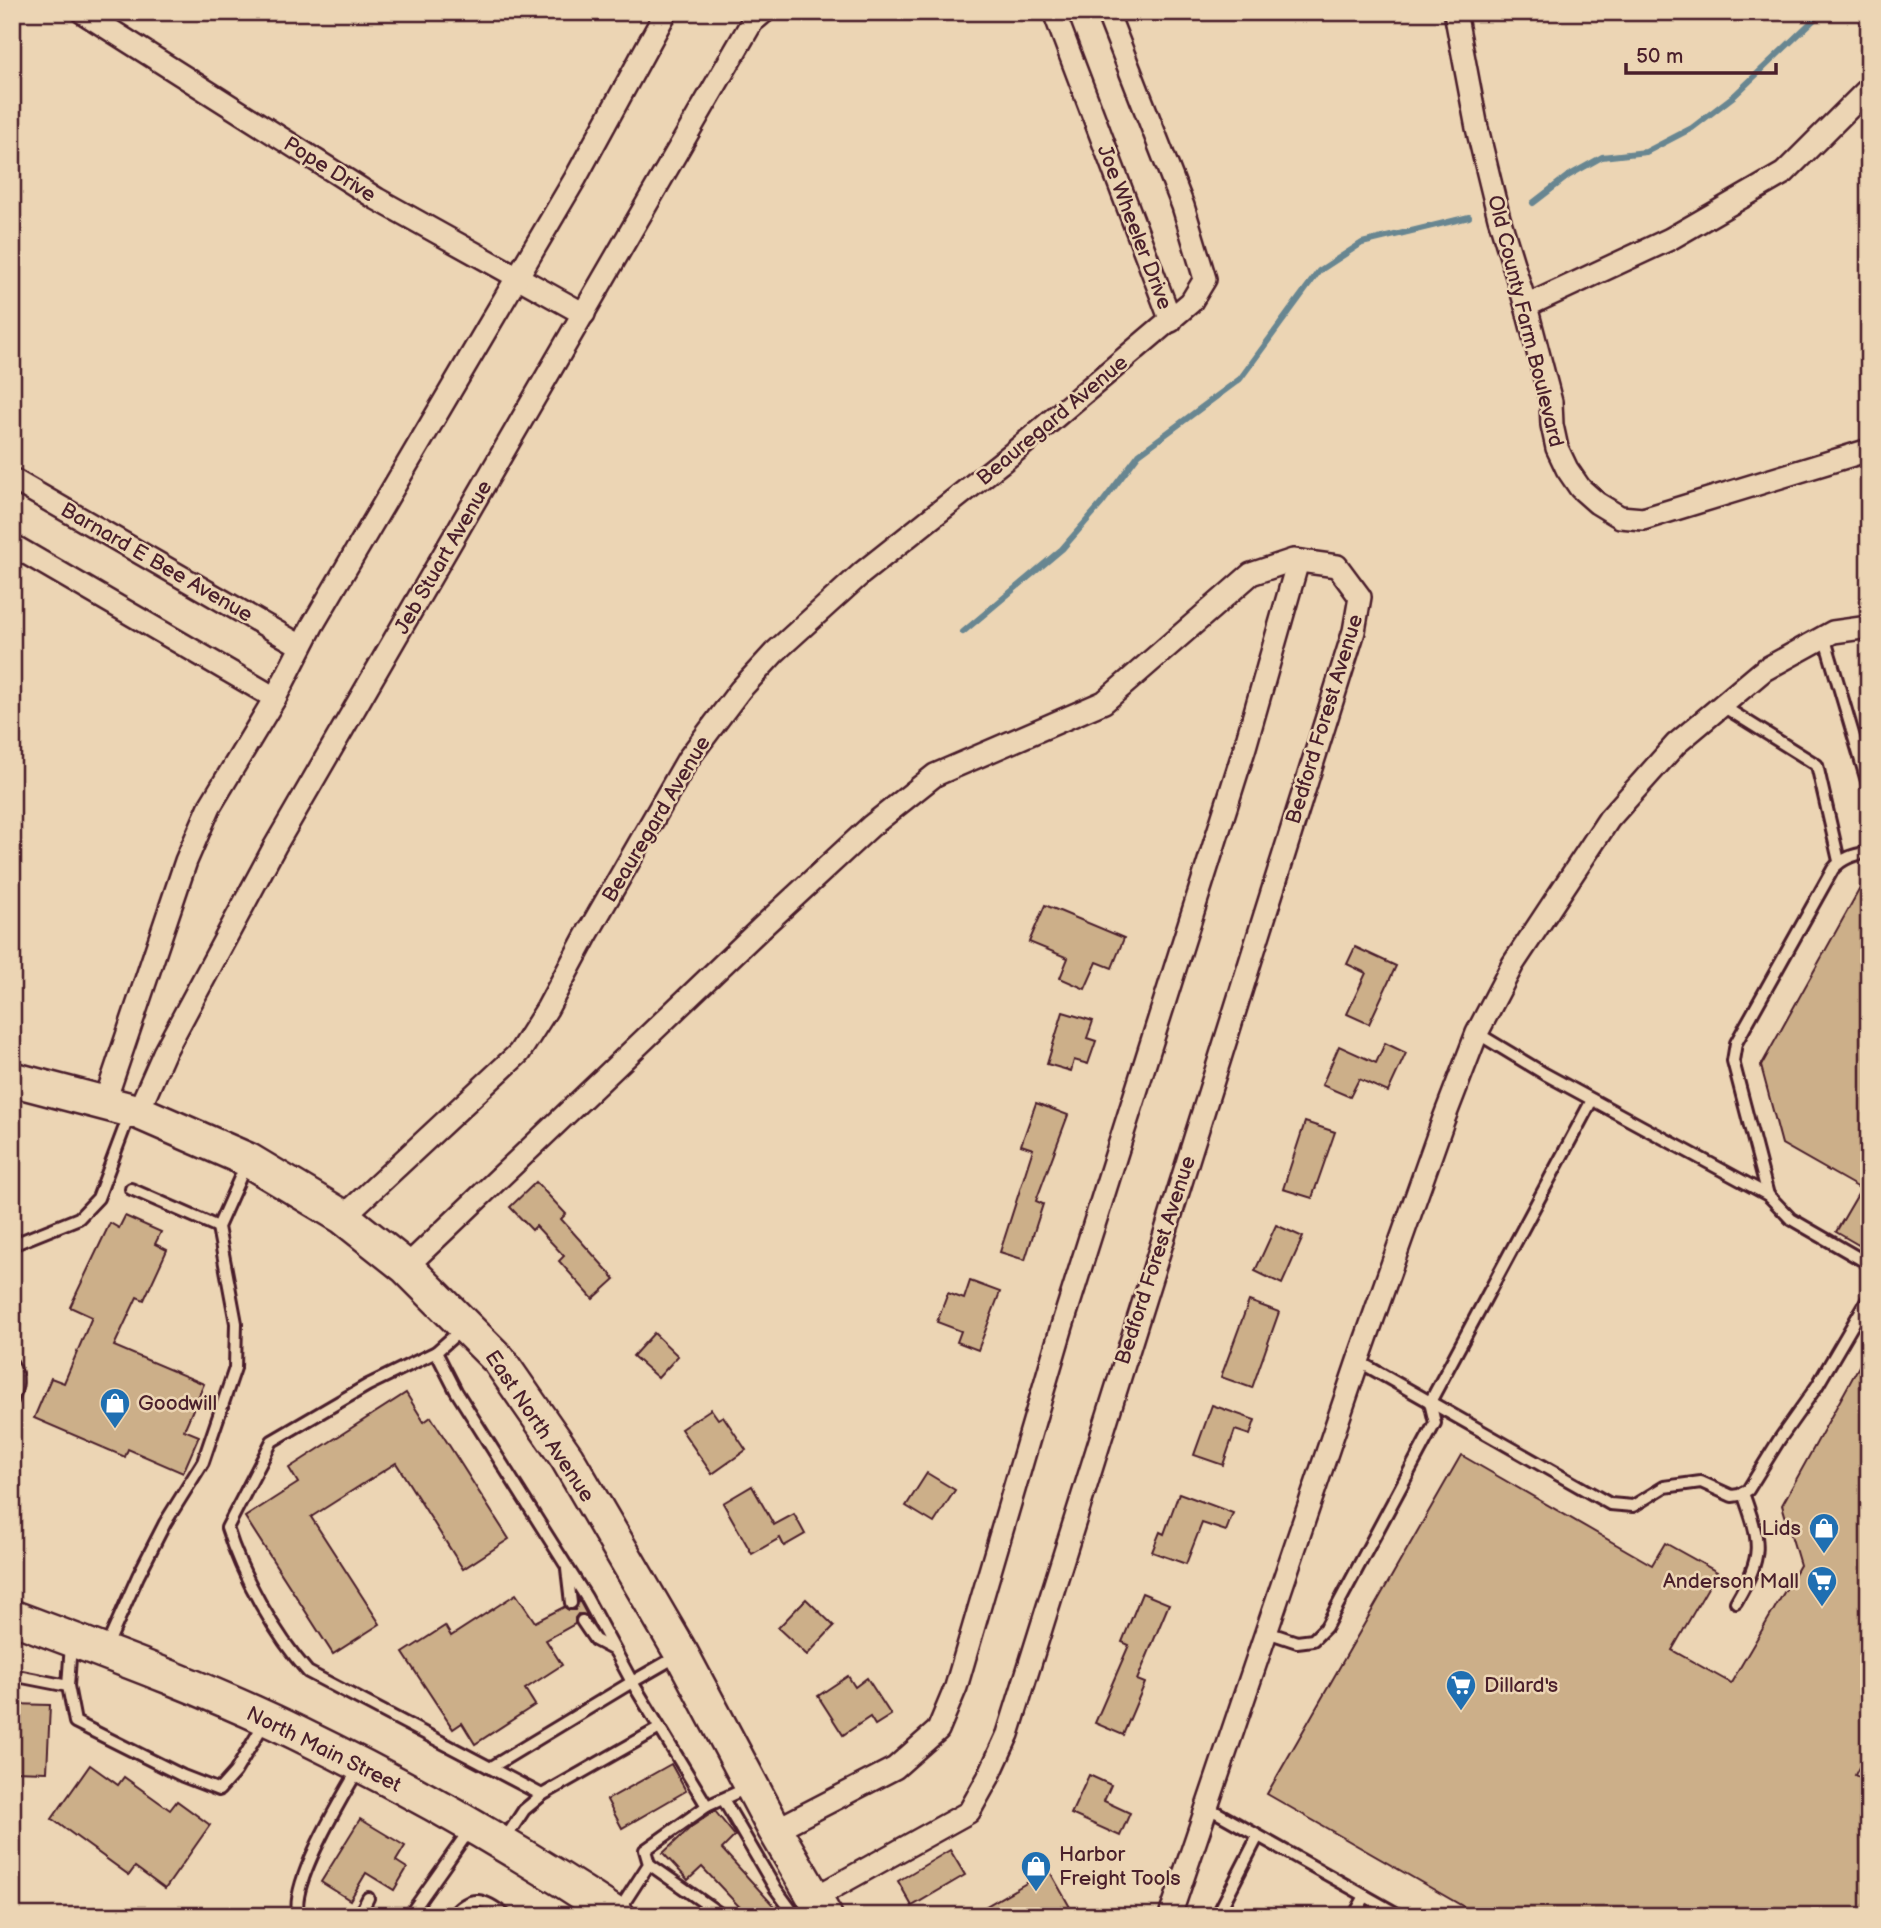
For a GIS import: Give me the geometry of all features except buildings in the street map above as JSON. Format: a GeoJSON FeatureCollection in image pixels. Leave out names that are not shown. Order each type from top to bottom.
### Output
{"type":"FeatureCollection","features":[{"type":"Feature","properties":{"kind":"main road","name":"East North Avenue"},"geometry":{"type":"LineString","coordinates":[[12,1079],[124,1109],[248,1160],[343,1217],[406,1267],[499,1360],[567,1458],[681,1653],[737,1792],[775,1830],[805,1904]]}},
{"type":"Feature","properties":{"kind":"main road","name":"North Main Street"},"geometry":{"type":"LineString","coordinates":[[12,1617],[104,1651],[266,1719],[360,1765],[425,1798],[618,1915]]}},
{"type":"Feature","properties":{"kind":"street","name":"Pope Drive"},"geometry":{"type":"LineString","coordinates":[[82,12],[377,199],[583,314]]}},
{"type":"Feature","properties":{"kind":"street"},"geometry":{"type":"LineString","coordinates":[[124,1109],[186,861],[210,806],[518,276],[666,12]]}},
{"type":"Feature","properties":{"kind":"street","name":"Jeb Stuart Avenue"},"geometry":{"type":"LineString","coordinates":[[124,1109],[164,1053],[275,846],[752,22],[765,12]]}},
{"type":"Feature","properties":{"kind":"street","name":"Joe Wheeler Drive"},"geometry":{"type":"LineString","coordinates":[[1054,12],[1171,321],[1191,302],[1205,279],[1183,206],[1107,12]]}},
{"type":"Feature","properties":{"kind":"street","name":"Old County Farm Boulevard"},"geometry":{"type":"LineString","coordinates":[[1455,12],[1480,140],[1551,402],[1557,448],[1580,488],[1597,503],[1620,517],[1643,519],[1869,450]]}},
{"type":"Feature","properties":{"kind":"street"},"geometry":{"type":"LineString","coordinates":[[1526,306],[1670,239],[1784,173],[1869,88]]}},
{"type":"Feature","properties":{"kind":"street","name":"Beauregard Avenue"},"geometry":{"type":"LineString","coordinates":[[343,1217],[519,1053],[547,1009],[688,759],[740,691],[775,652],[862,573],[1013,453],[1171,321]]}},
{"type":"Feature","properties":{"kind":"street","name":"Barnard E Bee Avenue"},"geometry":{"type":"LineString","coordinates":[[12,479],[302,646]]}},
{"type":"Feature","properties":{"kind":"street"},"geometry":{"type":"LineString","coordinates":[[12,545],[275,698]]}},
{"type":"Feature","properties":{"kind":"street"},"geometry":{"type":"LineString","coordinates":[[406,1267],[761,928],[871,826],[935,775],[1104,702],[1251,574],[1293,560],[1298,561],[1241,760],[1062,1326],[956,1686],[938,1730],[895,1768],[775,1830]]}},
{"type":"Feature","properties":{"kind":"street","name":"Bedford Forest Avenue"},"geometry":{"type":"LineString","coordinates":[[805,1904],[969,1812],[1008,1734],[1354,631],[1360,597],[1337,566],[1298,561]]}},
{"type":"Feature","properties":{"kind":"street"},"geometry":{"type":"LineString","coordinates":[[1170,1916],[1358,1361],[1477,1032],[1513,964],[1609,819],[1676,744],[1764,670],[1833,632],[1869,627]]}},
{"type":"Feature","properties":{"kind":"lane"},"geometry":{"type":"LineString","coordinates":[[1824,636],[1869,788]]}},
{"type":"Feature","properties":{"kind":"lane"},"geometry":{"type":"LineString","coordinates":[[1721,705],[1817,765],[1839,861]]}},
{"type":"Feature","properties":{"kind":"lane"},"geometry":{"type":"LineString","coordinates":[[1768,1195],[1733,1061],[1736,1043],[1839,861],[1869,852]]}},
{"type":"Feature","properties":{"kind":"lane"},"geometry":{"type":"LineString","coordinates":[[1477,1032],[1592,1100],[1768,1195],[1791,1219],[1869,1264]]}},
{"type":"Feature","properties":{"kind":"lane"},"geometry":{"type":"LineString","coordinates":[[1267,1632],[1297,1642],[1313,1640],[1326,1627],[1435,1423],[1430,1402],[1592,1100]]}},
{"type":"Feature","properties":{"kind":"lane"},"geometry":{"type":"LineString","coordinates":[[12,1245],[79,1217],[98,1198],[124,1109]]}},
{"type":"Feature","properties":{"kind":"lane"},"geometry":{"type":"LineString","coordinates":[[104,1651],[165,1523],[203,1462],[235,1368],[236,1323],[218,1227],[248,1160]]}},
{"type":"Feature","properties":{"kind":"lane"},"geometry":{"type":"LineString","coordinates":[[131,1189],[218,1227]]}},
{"type":"Feature","properties":{"kind":"lane"},"geometry":{"type":"LineString","coordinates":[[1358,1361],[1610,1504],[1633,1506],[1664,1487],[1701,1482],[1732,1496],[1743,1493],[1755,1482],[1779,1440],[1817,1386],[1869,1297]]}},
{"type":"Feature","properties":{"kind":"lane"},"geometry":{"type":"LineString","coordinates":[[465,1326],[436,1352],[368,1385],[272,1441],[227,1528],[236,1559],[291,1653],[308,1672],[542,1795]]}},
{"type":"Feature","properties":{"kind":"lane"},"geometry":{"type":"LineString","coordinates":[[436,1352],[456,1391],[567,1566],[658,1729],[707,1806]]}},
{"type":"Feature","properties":{"kind":"lane"},"geometry":{"type":"LineString","coordinates":[[12,1364],[16,1371],[18,1387],[12,1401]]}},
{"type":"Feature","properties":{"kind":"lane"},"geometry":{"type":"LineString","coordinates":[[1736,1602],[1752,1574],[1759,1548],[1756,1529],[1743,1493]]}},
{"type":"Feature","properties":{"kind":"lane"},"geometry":{"type":"LineString","coordinates":[[567,1566],[571,1603]]}},
{"type":"Feature","properties":{"kind":"lane"},"geometry":{"type":"LineString","coordinates":[[582,1620],[594,1640],[614,1650]]}},
{"type":"Feature","properties":{"kind":"lane"},"geometry":{"type":"LineString","coordinates":[[72,1639],[68,1686],[75,1722],[183,1776],[219,1790],[235,1772],[266,1719]]}},
{"type":"Feature","properties":{"kind":"lane"},"geometry":{"type":"LineString","coordinates":[[490,1768],[681,1653]]}},
{"type":"Feature","properties":{"kind":"lane"},"geometry":{"type":"LineString","coordinates":[[12,1675],[68,1686]]}},
{"type":"Feature","properties":{"kind":"lane"},"geometry":{"type":"LineString","coordinates":[[502,1843],[524,1810],[542,1795],[658,1729]]}},
{"type":"Feature","properties":{"kind":"lane"},"geometry":{"type":"LineString","coordinates":[[299,1916],[295,1907],[309,1860],[360,1765]]}},
{"type":"Feature","properties":{"kind":"lane"},"geometry":{"type":"LineString","coordinates":[[723,1916],[649,1864],[645,1850],[707,1806],[737,1792],[805,1904]]}},
{"type":"Feature","properties":{"kind":"lane"},"geometry":{"type":"LineString","coordinates":[[1207,1807],[1401,1916]]}},
{"type":"Feature","properties":{"kind":"lane"},"geometry":{"type":"LineString","coordinates":[[409,1916],[472,1826]]}},
{"type":"Feature","properties":{"kind":"lane"},"geometry":{"type":"LineString","coordinates":[[1217,1916],[1258,1836]]}},
{"type":"Feature","properties":{"kind":"lane"},"geometry":{"type":"LineString","coordinates":[[618,1915],[649,1864]]}},
{"type":"Feature","properties":{"kind":"lane"},"geometry":{"type":"LineString","coordinates":[[1354,1916],[1365,1896]]}},
{"type":"Feature","properties":{"kind":"lane"},"geometry":{"type":"LineString","coordinates":[[359,1916],[368,1898]]}},
{"type":"Feature","properties":{"kind":"lane"},"geometry":{"type":"LineString","coordinates":[[455,1912],[470,1901],[484,1900],[506,1916]]}},
{"type":"Feature","properties":{"kind":"waterway"},"geometry":{"type":"LineString","coordinates":[[1533,203],[1568,176],[1602,157],[1646,152],[1692,128],[1735,95],[1822,12]]}},
{"type":"Feature","properties":{"kind":"waterway"},"geometry":{"type":"LineString","coordinates":[[963,632],[1062,549],[1102,503],[1139,454],[1240,379],[1319,271],[1362,243],[1469,217]]}},
{"type":"Feature","properties":{"kind":"place","name":"Goodwill"},"geometry":{"type":"Point","coordinates":[115,1430]}},
{"type":"Feature","properties":{"kind":"place","name":"Lids"},"geometry":{"type":"Point","coordinates":[1824,1555]}},
{"type":"Feature","properties":{"kind":"place","name":"Anderson Mall"},"geometry":{"type":"Point","coordinates":[1822,1608]}},
{"type":"Feature","properties":{"kind":"place","name":"Dillard's"},"geometry":{"type":"Point","coordinates":[1461,1712]}},
{"type":"Feature","properties":{"kind":"place","name":"Harbor Freight Tools"},"geometry":{"type":"Point","coordinates":[1036,1893]}}]}
